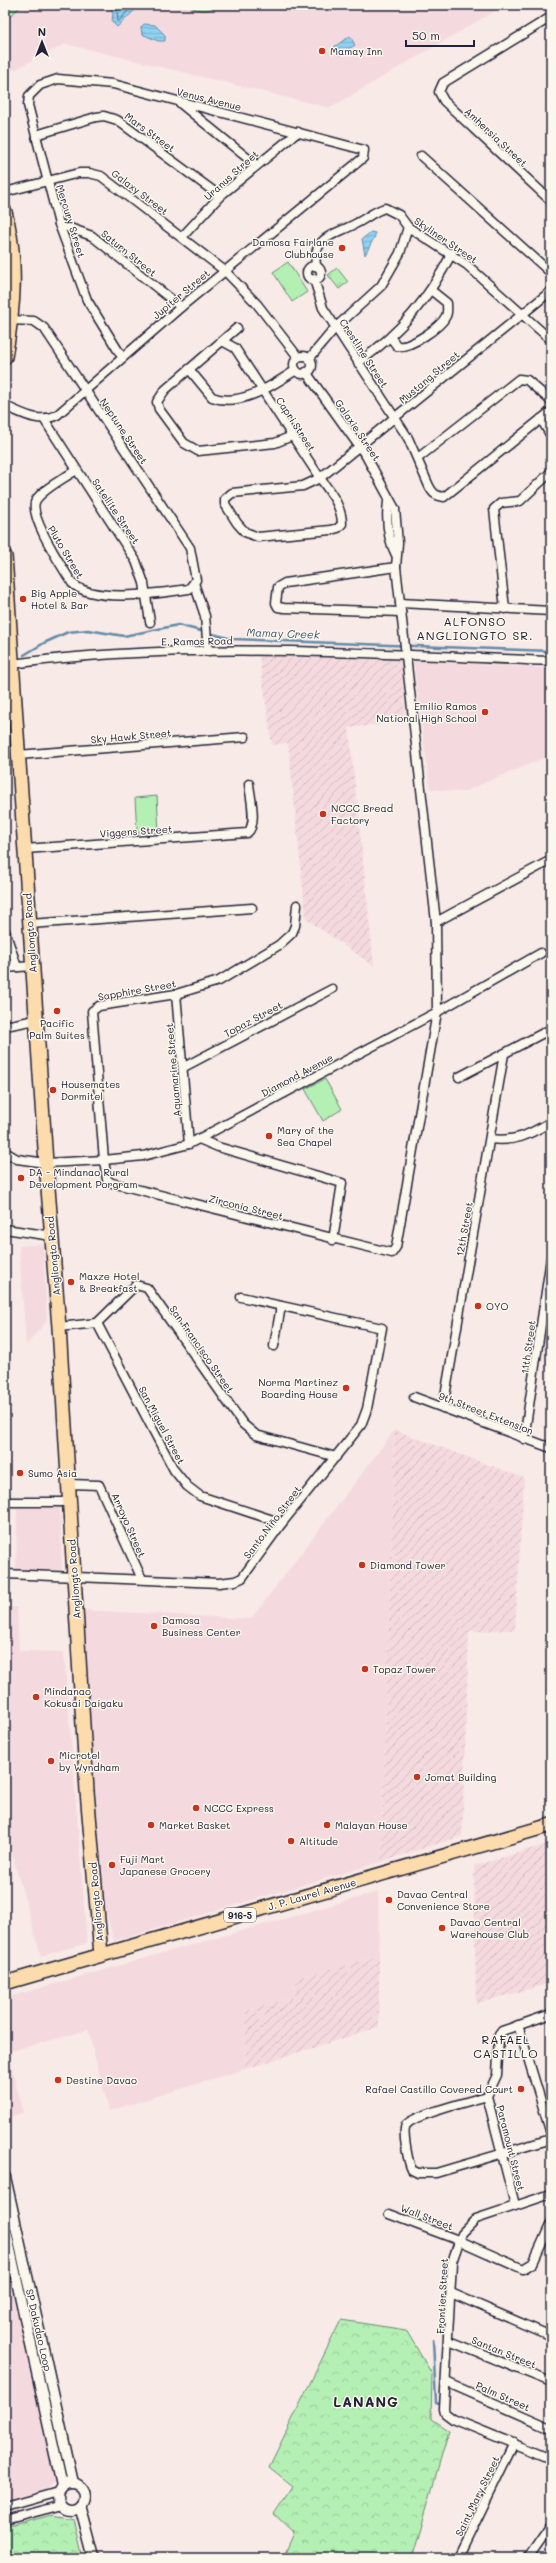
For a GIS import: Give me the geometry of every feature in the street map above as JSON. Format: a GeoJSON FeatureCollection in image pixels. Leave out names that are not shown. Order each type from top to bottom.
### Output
{"type":"FeatureCollection","features":[{"type":"Feature","properties":{"kind":"main road"},"geometry":{"type":"LineString","coordinates":[[5,212],[14,251],[10,320],[5,357]]}},
{"type":"Feature","properties":{"kind":"main road","name":"Angliongto Road"},"geometry":{"type":"LineString","coordinates":[[5,556],[7,629],[12,664],[46,1163],[59,1327],[87,1791],[101,1955]]}},
{"type":"Feature","properties":{"kind":"main road","name":"J. P. Laurel Avenue"},"geometry":{"type":"LineString","coordinates":[[5,1983],[551,1825]]}},
{"type":"Feature","properties":{"kind":"street","name":"Amhersia Street"},"geometry":{"type":"LineString","coordinates":[[551,17],[443,83],[439,92],[444,101],[551,201]]}},
{"type":"Feature","properties":{"kind":"street","name":"Venus Avenue"},"geometry":{"type":"LineString","coordinates":[[40,85],[58,79],[113,84],[361,148],[365,152],[363,158]]}},
{"type":"Feature","properties":{"kind":"street","name":"Mercury Street"},"geometry":{"type":"LineString","coordinates":[[40,85],[30,96],[28,106],[59,224],[87,300],[122,357]]}},
{"type":"Feature","properties":{"kind":"street"},"geometry":{"type":"LineString","coordinates":[[179,102],[256,165]]}},
{"type":"Feature","properties":{"kind":"street","name":"Mars Street"},"geometry":{"type":"LineString","coordinates":[[36,135],[96,117],[104,116],[117,120],[220,196]]}},
{"type":"Feature","properties":{"kind":"street","name":"Uranus Street"},"geometry":{"type":"LineString","coordinates":[[182,237],[220,196],[298,132]]}},
{"type":"Feature","properties":{"kind":"street"},"geometry":{"type":"LineString","coordinates":[[421,156],[551,273]]}},
{"type":"Feature","properties":{"kind":"street","name":"Jupiter Street"},"geometry":{"type":"LineString","coordinates":[[44,419],[57,415],[181,307],[363,158]]}},
{"type":"Feature","properties":{"kind":"street","name":"Galaxy Street"},"geometry":{"type":"LineString","coordinates":[[5,192],[79,173],[89,172],[101,176],[225,271],[257,304],[298,357]]}},
{"type":"Feature","properties":{"kind":"street","name":"Skyliner Street"},"geometry":{"type":"LineString","coordinates":[[314,279],[321,274],[316,266],[317,249],[321,242],[336,231],[358,223],[377,210],[385,208],[399,215],[408,227],[452,253],[551,340]]}},
{"type":"Feature","properties":{"kind":"street","name":"Saturn Street"},"geometry":{"type":"LineString","coordinates":[[59,224],[92,236],[181,307]]}},
{"type":"Feature","properties":{"kind":"street"},"geometry":{"type":"LineString","coordinates":[[309,359],[335,328],[381,286],[400,253],[408,227]]}},
{"type":"Feature","properties":{"kind":"street"},"geometry":{"type":"LineString","coordinates":[[358,363],[391,338],[432,291],[452,253]]}},
{"type":"Feature","properties":{"kind":"street","name":"Crestline Street"},"geometry":{"type":"LineString","coordinates":[[314,279],[319,299],[335,328],[395,418],[418,458],[433,494],[444,497],[541,419]]}},
{"type":"Feature","properties":{"kind":"street"},"geometry":{"type":"LineString","coordinates":[[391,338],[397,346],[409,346],[442,322],[446,315],[447,304],[432,291]]}},
{"type":"Feature","properties":{"kind":"street","name":"Mustang Street"},"geometry":{"type":"LineString","coordinates":[[250,534],[233,518],[225,504],[227,496],[232,493],[303,486],[320,478],[395,418],[521,313],[551,291]]}},
{"type":"Feature","properties":{"kind":"street","name":"Neptune Street"},"geometry":{"type":"LineString","coordinates":[[10,320],[34,321],[40,324],[190,548],[195,581],[205,616],[208,651]]}},
{"type":"Feature","properties":{"kind":"street"},"geometry":{"type":"LineString","coordinates":[[236,328],[224,342],[218,343],[165,390],[157,402],[159,408],[190,447],[198,451],[275,443],[292,436]]}},
{"type":"Feature","properties":{"kind":"street","name":"Capri Street"},"geometry":{"type":"LineString","coordinates":[[224,342],[235,348],[339,507],[342,524],[338,528],[331,530],[258,537],[250,534]]}},
{"type":"Feature","properties":{"kind":"street"},"geometry":{"type":"LineString","coordinates":[[189,369],[206,391],[218,399],[243,397],[262,390],[296,370],[306,372],[311,367],[309,359],[304,356],[298,357],[294,362],[296,370]]}},
{"type":"Feature","properties":{"kind":"street","name":"Galaxie Street"},"geometry":{"type":"LineString","coordinates":[[306,372],[359,447],[388,501],[387,512],[390,543],[396,555],[396,568]]}},
{"type":"Feature","properties":{"kind":"street"},"geometry":{"type":"LineString","coordinates":[[418,458],[519,379],[527,380],[551,401]]}},
{"type":"Feature","properties":{"kind":"street"},"geometry":{"type":"LineString","coordinates":[[5,406],[31,417],[44,419]]}},
{"type":"Feature","properties":{"kind":"street"},"geometry":{"type":"LineString","coordinates":[[551,411],[541,419],[551,436]]}},
{"type":"Feature","properties":{"kind":"street","name":"Satellite Street"},"geometry":{"type":"LineString","coordinates":[[44,419],[136,561],[145,594],[150,622]]}},
{"type":"Feature","properties":{"kind":"street","name":"Pluto Street"},"geometry":{"type":"LineString","coordinates":[[76,470],[37,499],[34,510],[40,528],[72,583],[77,588],[96,593],[145,594],[189,589],[195,581]]}},
{"type":"Feature","properties":{"kind":"street"},"geometry":{"type":"LineString","coordinates":[[505,609],[494,509],[501,504],[520,501],[551,472]]}},
{"type":"Feature","properties":{"kind":"street"},"geometry":{"type":"LineString","coordinates":[[401,612],[278,607],[276,603],[278,587],[285,583],[396,568],[405,647],[436,922],[437,1012]]}},
{"type":"Feature","properties":{"kind":"street"},"geometry":{"type":"LineString","coordinates":[[400,603],[551,611]]}},
{"type":"Feature","properties":{"kind":"street","name":"E. Ramos Road"},"geometry":{"type":"LineString","coordinates":[[12,664],[81,656],[208,651],[405,647],[551,661]]}},
{"type":"Feature","properties":{"kind":"street","name":"Sky Hawk Street"},"geometry":{"type":"LineString","coordinates":[[18,755],[244,737]]}},
{"type":"Feature","properties":{"kind":"street","name":"Viggens Street"},"geometry":{"type":"LineString","coordinates":[[25,849],[249,831],[252,819],[249,784]]}},
{"type":"Feature","properties":{"kind":"street"},"geometry":{"type":"LineString","coordinates":[[436,922],[551,860]]}},
{"type":"Feature","properties":{"kind":"street","name":"Sapphire Street"},"geometry":{"type":"LineString","coordinates":[[104,1160],[92,1011],[99,1006],[176,994],[219,981],[279,945],[292,933],[295,926],[297,905]]}},
{"type":"Feature","properties":{"kind":"street"},"geometry":{"type":"LineString","coordinates":[[30,924],[252,908]]}},
{"type":"Feature","properties":{"kind":"street"},"geometry":{"type":"LineString","coordinates":[[5,931],[17,967]]}},
{"type":"Feature","properties":{"kind":"street","name":"Diamond Avenue"},"geometry":{"type":"LineString","coordinates":[[5,1152],[17,1159],[46,1163],[143,1156],[189,1144],[437,1012],[541,953]]}},
{"type":"Feature","properties":{"kind":"street"},"geometry":{"type":"LineString","coordinates":[[5,968],[33,966]]}},
{"type":"Feature","properties":{"kind":"street","name":"Topaz Street"},"geometry":{"type":"LineString","coordinates":[[184,1067],[332,989]]}},
{"type":"Feature","properties":{"kind":"street","name":"Aquamarine Street"},"geometry":{"type":"LineString","coordinates":[[176,994],[184,1067],[189,1144]]}},
{"type":"Feature","properties":{"kind":"street","name":"Zirconia Street"},"geometry":{"type":"LineString","coordinates":[[104,1160],[107,1180],[112,1183],[387,1254],[392,1253],[396,1247],[437,1012]]}},
{"type":"Feature","properties":{"kind":"street"},"geometry":{"type":"LineString","coordinates":[[5,1026],[36,1020]]}},
{"type":"Feature","properties":{"kind":"street"},"geometry":{"type":"LineString","coordinates":[[459,1077],[551,1029]]}},
{"type":"Feature","properties":{"kind":"street","name":"12th Street"},"geometry":{"type":"LineString","coordinates":[[443,1408],[504,1054]]}},
{"type":"Feature","properties":{"kind":"street"},"geometry":{"type":"LineString","coordinates":[[490,1139],[508,1141],[518,1139],[551,1122]]}},
{"type":"Feature","properties":{"kind":"street"},"geometry":{"type":"LineString","coordinates":[[200,1139],[218,1147],[342,1183],[333,1240]]}},
{"type":"Feature","properties":{"kind":"street"},"geometry":{"type":"LineString","coordinates":[[5,1229],[52,1236]]}},
{"type":"Feature","properties":{"kind":"street","name":"11th Street"},"geometry":{"type":"LineString","coordinates":[[524,1439],[551,1258]]}},
{"type":"Feature","properties":{"kind":"street","name":"San Francisco Street"},"geometry":{"type":"LineString","coordinates":[[97,1323],[136,1285],[142,1285],[147,1288],[243,1424],[256,1435],[336,1457]]}},
{"type":"Feature","properties":{"kind":"street"},"geometry":{"type":"LineString","coordinates":[[241,1297],[281,1306],[274,1346]]}},
{"type":"Feature","properties":{"kind":"street","name":"Santo Niño Street"},"geometry":{"type":"LineString","coordinates":[[5,1574],[218,1583],[236,1581],[242,1578],[282,1523],[361,1425],[368,1409],[382,1328],[281,1306]]}},
{"type":"Feature","properties":{"kind":"street"},"geometry":{"type":"LineString","coordinates":[[59,1327],[97,1323]]}},
{"type":"Feature","properties":{"kind":"street","name":"San Miguel Street"},"geometry":{"type":"LineString","coordinates":[[97,1323],[174,1470],[187,1486],[200,1496],[282,1523]]}},
{"type":"Feature","properties":{"kind":"street","name":"9th Street Extension"},"geometry":{"type":"LineString","coordinates":[[414,1397],[551,1448]]}},
{"type":"Feature","properties":{"kind":"street","name":"Arroyo Street"},"geometry":{"type":"LineString","coordinates":[[69,1484],[99,1486],[142,1579]]}},
{"type":"Feature","properties":{"kind":"street"},"geometry":{"type":"LineString","coordinates":[[5,1502],[70,1502]]}},
{"type":"Feature","properties":{"kind":"street","name":"Paramount Street"},"geometry":{"type":"LineString","coordinates":[[515,2205],[487,2096],[497,2075],[499,2035],[502,2031],[551,2014]]}},
{"type":"Feature","properties":{"kind":"street"},"geometry":{"type":"LineString","coordinates":[[518,2025],[551,2134]]}},
{"type":"Feature","properties":{"kind":"street"},"geometry":{"type":"LineString","coordinates":[[487,2096],[420,2117],[407,2124],[405,2129],[409,2164],[412,2170],[418,2173],[436,2173],[551,2139]]}},
{"type":"Feature","properties":{"kind":"street","name":"SP Dakudao Loop"},"geometry":{"type":"LineString","coordinates":[[5,2177],[73,2483]]}},
{"type":"Feature","properties":{"kind":"street","name":"Frontier Street"},"geometry":{"type":"LineString","coordinates":[[514,2443],[453,2419],[445,2413],[452,2262],[458,2240],[468,2226],[476,2219],[551,2194]]}},
{"type":"Feature","properties":{"kind":"street","name":"Wall Street"},"geometry":{"type":"LineString","coordinates":[[389,2214],[458,2240],[518,2268],[527,2269],[533,2262],[551,2223]]}},
{"type":"Feature","properties":{"kind":"street","name":"SP Dakudao Loop"},"geometry":{"type":"LineString","coordinates":[[5,2227],[18,2283],[60,2489]]}},
{"type":"Feature","properties":{"kind":"street"},"geometry":{"type":"LineString","coordinates":[[18,2283],[28,2281]]}},
{"type":"Feature","properties":{"kind":"street"},"geometry":{"type":"LineString","coordinates":[[451,2293],[551,2336]]}},
{"type":"Feature","properties":{"kind":"street","name":"Santan Street"},"geometry":{"type":"LineString","coordinates":[[449,2341],[551,2382]]}},
{"type":"Feature","properties":{"kind":"street"},"geometry":{"type":"LineString","coordinates":[[34,2360],[45,2358]]}},
{"type":"Feature","properties":{"kind":"street","name":"Palm Street"},"geometry":{"type":"LineString","coordinates":[[446,2382],[551,2428]]}},
{"type":"Feature","properties":{"kind":"street"},"geometry":{"type":"LineString","coordinates":[[514,2443],[551,2459]]}},
{"type":"Feature","properties":{"kind":"street","name":"Saint Mary Street"},"geometry":{"type":"LineString","coordinates":[[458,2558],[514,2443]]}},
{"type":"Feature","properties":{"kind":"street"},"geometry":{"type":"LineString","coordinates":[[5,2507],[60,2489],[73,2483],[83,2490],[84,2497],[80,2505],[94,2558]]}},
{"type":"Feature","properties":{"kind":"street"},"geometry":{"type":"LineString","coordinates":[[60,2489],[62,2505]]}},
{"type":"Feature","properties":{"kind":"street"},"geometry":{"type":"LineString","coordinates":[[5,2520],[62,2505],[71,2508],[80,2505]]}},
{"type":"Feature","properties":{"kind":"street"},"geometry":{"type":"LineString","coordinates":[[528,2558],[551,2525]]}},
{"type":"Feature","properties":{"kind":"shaded area","name":"Mamay Inn"},"geometry":{"type":"Polygon","coordinates":[[[5,5],[505,5],[330,108],[66,44],[5,74],[5,5]]]}},
{"type":"Feature","properties":{"kind":"shaded area"},"geometry":{"type":"Polygon","coordinates":[[[259,656],[401,660],[406,721],[349,728],[374,966],[306,919],[288,743],[272,745],[259,656]]]}},
{"type":"Feature","properties":{"kind":"shaded area","name":"Emilio Ramos National High School"},"geometry":{"type":"Polygon","coordinates":[[[413,660],[551,668],[551,755],[463,792],[430,789],[413,660]]]}},
{"type":"Feature","properties":{"kind":"shaded area"},"geometry":{"type":"Polygon","coordinates":[[[43,1244],[47,1321],[26,1345],[19,1246],[43,1244]]]}},
{"type":"Feature","properties":{"kind":"shaded area"},"geometry":{"type":"Polygon","coordinates":[[[395,1430],[381,1862],[114,1941],[101,1894],[83,1610],[251,1619],[395,1430]]]}},
{"type":"Feature","properties":{"kind":"shaded area"},"geometry":{"type":"Polygon","coordinates":[[[395,1430],[524,1478],[515,1630],[469,1631],[462,1836],[381,1862],[395,1430]]]}},
{"type":"Feature","properties":{"kind":"shaded area"},"geometry":{"type":"Polygon","coordinates":[[[17,1508],[60,1508],[62,1570],[16,1570],[17,1508]]]}},
{"type":"Feature","properties":{"kind":"shaded area"},"geometry":{"type":"Polygon","coordinates":[[[5,1607],[17,1607],[19,1651],[64,1652],[87,1943],[41,1956],[5,1830],[5,1607]]]}},
{"type":"Feature","properties":{"kind":"shaded area"},"geometry":{"type":"Polygon","coordinates":[[[551,1843],[551,1983],[476,2004],[474,1866],[551,1843]]]}},
{"type":"Feature","properties":{"kind":"shaded area"},"geometry":{"type":"Polygon","coordinates":[[[378,1892],[379,1956],[297,1978],[294,1997],[246,2011],[245,2069],[109,2111],[88,2030],[8,2052],[23,2113],[5,2118],[5,1998],[378,1892]]]}},
{"type":"Feature","properties":{"kind":"shaded area"},"geometry":{"type":"Polygon","coordinates":[[[379,1956],[379,2027],[245,2069],[246,2011],[294,1997],[297,1978],[379,1956]]]}},
{"type":"Feature","properties":{"kind":"shaded area"},"geometry":{"type":"Polygon","coordinates":[[[5,2259],[55,2475],[54,2481],[46,2489],[5,2501],[5,2259]]]}},
{"type":"Feature","properties":{"kind":"green space"},"geometry":{"type":"Polygon","coordinates":[[[5,5],[22,5],[5,21],[5,5]]]}},
{"type":"Feature","properties":{"kind":"green space"},"geometry":{"type":"Polygon","coordinates":[[[188,5],[218,5],[211,9],[199,10],[188,5]]]}},
{"type":"Feature","properties":{"kind":"green space"},"geometry":{"type":"Polygon","coordinates":[[[288,262],[307,292],[292,302],[273,272],[288,262]]]}},
{"type":"Feature","properties":{"kind":"green space"},"geometry":{"type":"Polygon","coordinates":[[[337,268],[348,282],[339,289],[328,275],[337,268]]]}},
{"type":"Feature","properties":{"kind":"green space"},"geometry":{"type":"Polygon","coordinates":[[[157,796],[159,832],[137,833],[135,798],[157,796]]]}},
{"type":"Feature","properties":{"kind":"green space"},"geometry":{"type":"Polygon","coordinates":[[[325,1079],[342,1109],[323,1121],[305,1089],[325,1079]]]}},
{"type":"Feature","properties":{"kind":"green space"},"geometry":{"type":"Polygon","coordinates":[[[341,2320],[406,2330],[432,2374],[431,2419],[449,2431],[412,2558],[283,2558],[294,2533],[274,2514],[293,2486],[269,2467],[341,2320]]]}},
{"type":"Feature","properties":{"kind":"green space"},"geometry":{"type":"Polygon","coordinates":[[[52,2515],[74,2519],[83,2558],[5,2558],[5,2527],[52,2515]]]}},
{"type":"Feature","properties":{"kind":"water"},"geometry":{"type":"Polygon","coordinates":[[[107,5],[136,5],[137,8],[117,27],[112,22],[113,12],[107,5]]]}},
{"type":"Feature","properties":{"kind":"water"},"geometry":{"type":"Polygon","coordinates":[[[144,24],[155,25],[165,35],[165,41],[158,41],[142,34],[141,27],[144,24]]]}},
{"type":"Feature","properties":{"kind":"water"},"geometry":{"type":"Polygon","coordinates":[[[350,36],[355,45],[339,55],[334,47],[350,36]]]}},
{"type":"Feature","properties":{"kind":"water"},"geometry":{"type":"Polygon","coordinates":[[[371,232],[375,233],[375,236],[365,255],[362,239],[371,232]]]}},
{"type":"Feature","properties":{"kind":"waterway","name":"Mamay Creek"},"geometry":{"type":"LineString","coordinates":[[24,655],[44,643],[68,632],[88,630],[124,636],[178,625],[232,639],[551,651]]}},
{"type":"Feature","properties":{"kind":"waterway"},"geometry":{"type":"LineString","coordinates":[[433,2340],[436,2403],[442,2405]]}},
{"type":"Feature","properties":{"kind":"place","name":"Mamay Inn"},"geometry":{"type":"Point","coordinates":[322,51]}},
{"type":"Feature","properties":{"kind":"place","name":"Damosa Fairlane Clubhouse"},"geometry":{"type":"Point","coordinates":[342,248]}},
{"type":"Feature","properties":{"kind":"place","name":"Big Apple Hotel & Bar"},"geometry":{"type":"Point","coordinates":[23,599]}},
{"type":"Feature","properties":{"kind":"place","name":"Emilio Ramos National High School"},"geometry":{"type":"Point","coordinates":[485,712]}},
{"type":"Feature","properties":{"kind":"place","name":"NCCC Bread Factory"},"geometry":{"type":"Point","coordinates":[323,814]}},
{"type":"Feature","properties":{"kind":"place","name":"Pacific Palm Suites"},"geometry":{"type":"Point","coordinates":[57,1011]}},
{"type":"Feature","properties":{"kind":"place","name":"Housemates Dormitel"},"geometry":{"type":"Point","coordinates":[53,1090]}},
{"type":"Feature","properties":{"kind":"place","name":"Mary of the Sea Chapel"},"geometry":{"type":"Point","coordinates":[269,1136]}},
{"type":"Feature","properties":{"kind":"place","name":"DA - Mindanao Rural Development Porgram"},"geometry":{"type":"Point","coordinates":[21,1178]}},
{"type":"Feature","properties":{"kind":"place","name":"Maxze Hotel & Breakfast"},"geometry":{"type":"Point","coordinates":[71,1282]}},
{"type":"Feature","properties":{"kind":"place","name":"OYO"},"geometry":{"type":"Point","coordinates":[478,1306]}},
{"type":"Feature","properties":{"kind":"place","name":"Norma Martinez Boarding House"},"geometry":{"type":"Point","coordinates":[346,1388]}},
{"type":"Feature","properties":{"kind":"place","name":"Sumo Asia"},"geometry":{"type":"Point","coordinates":[20,1473]}},
{"type":"Feature","properties":{"kind":"place","name":"Diamond Tower"},"geometry":{"type":"Point","coordinates":[362,1565]}},
{"type":"Feature","properties":{"kind":"place","name":"Damosa Business Center"},"geometry":{"type":"Point","coordinates":[154,1626]}},
{"type":"Feature","properties":{"kind":"place","name":"Topaz Tower"},"geometry":{"type":"Point","coordinates":[365,1669]}},
{"type":"Feature","properties":{"kind":"place","name":"Mindanao Kokusai Daigaku"},"geometry":{"type":"Point","coordinates":[36,1697]}},
{"type":"Feature","properties":{"kind":"place","name":"Microtel by Wyndham"},"geometry":{"type":"Point","coordinates":[51,1761]}},
{"type":"Feature","properties":{"kind":"place","name":"Jomat Building"},"geometry":{"type":"Point","coordinates":[417,1777]}},
{"type":"Feature","properties":{"kind":"place","name":"NCCC Express"},"geometry":{"type":"Point","coordinates":[196,1808]}},
{"type":"Feature","properties":{"kind":"place","name":"Market Basket"},"geometry":{"type":"Point","coordinates":[151,1825]}},
{"type":"Feature","properties":{"kind":"place","name":"Malayan House"},"geometry":{"type":"Point","coordinates":[327,1825]}},
{"type":"Feature","properties":{"kind":"place","name":"Altitude"},"geometry":{"type":"Point","coordinates":[291,1841]}},
{"type":"Feature","properties":{"kind":"place","name":"Fuji Mart Japanese Grocery"},"geometry":{"type":"Point","coordinates":[112,1865]}},
{"type":"Feature","properties":{"kind":"place","name":"Davao Central Convenience Store"},"geometry":{"type":"Point","coordinates":[389,1900]}},
{"type":"Feature","properties":{"kind":"place","name":"Davao Central Warehouse Club"},"geometry":{"type":"Point","coordinates":[442,1928]}},
{"type":"Feature","properties":{"kind":"place","name":"Destine Davao"},"geometry":{"type":"Point","coordinates":[58,2080]}},
{"type":"Feature","properties":{"kind":"place","name":"Rafael Castillo Covered Court"},"geometry":{"type":"Point","coordinates":[521,2089]}},
{"type":"Feature","properties":{"kind":"district","name":"ALFONSO ANGLIONGTO SR."},"geometry":{"type":"Point","coordinates":[475,628]}},
{"type":"Feature","properties":{"kind":"district","name":"RAFAEL CASTILLO"},"geometry":{"type":"Point","coordinates":[506,2046]}},
{"type":"Feature","properties":{"kind":"district","name":"LANANG"},"geometry":{"type":"Point","coordinates":[366,2401]}}]}
